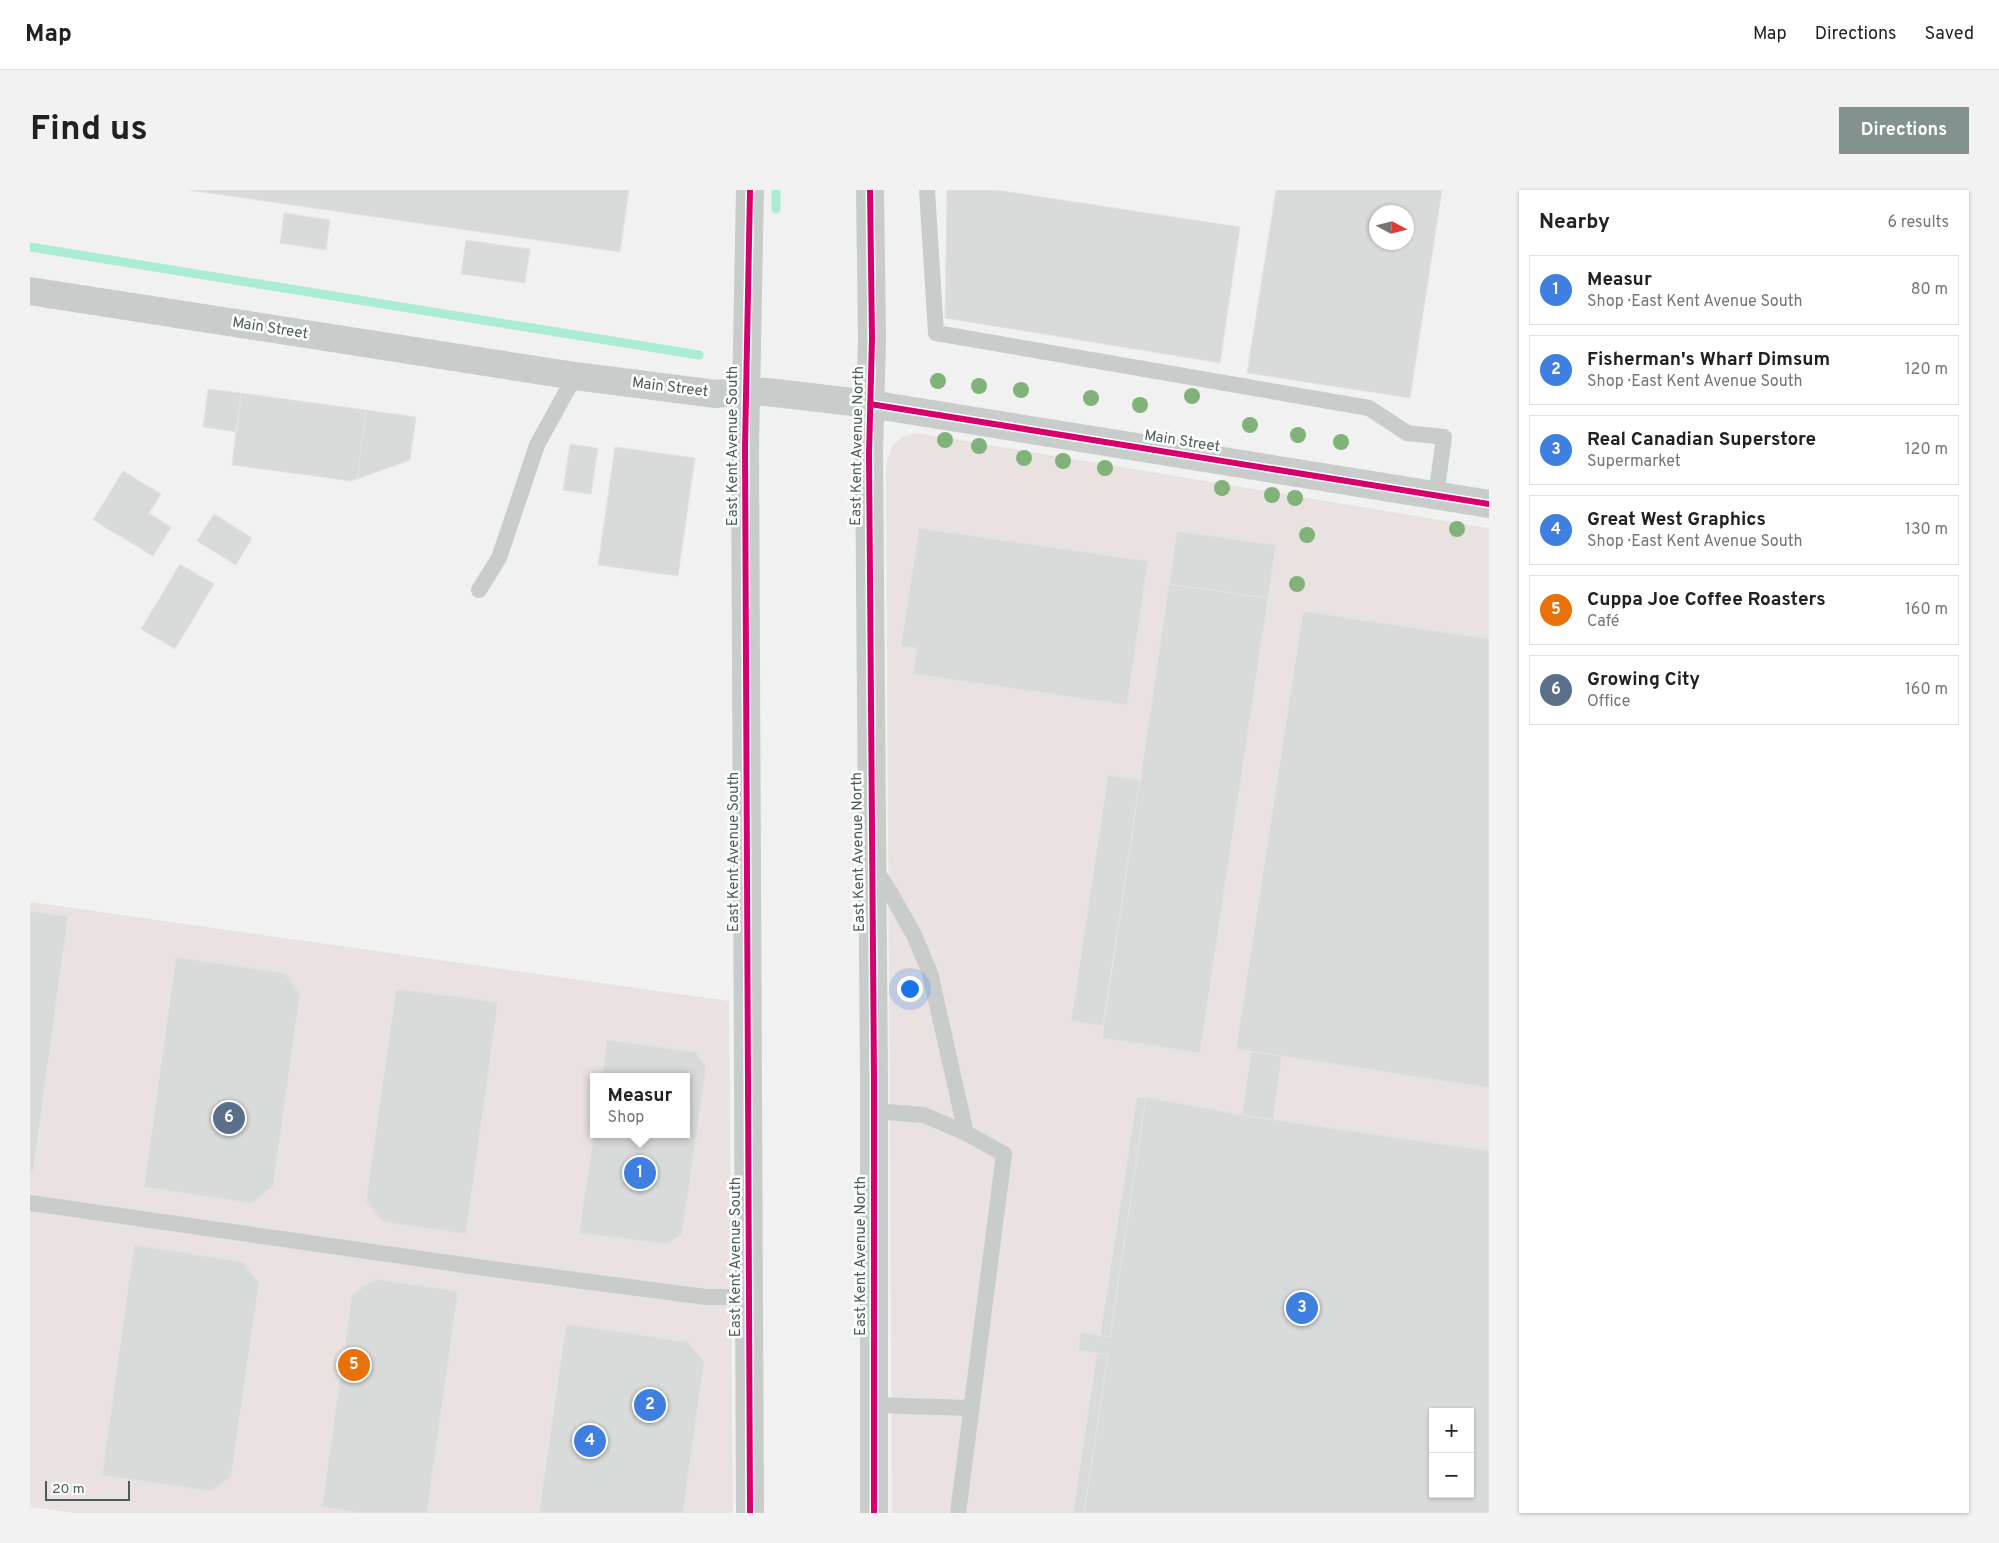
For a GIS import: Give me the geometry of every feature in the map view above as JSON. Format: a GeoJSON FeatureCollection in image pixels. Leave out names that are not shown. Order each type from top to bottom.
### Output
{"type":"FeatureCollection","features":[{"type":"Feature","properties":{"kind":"street","name":"East Kent Avenue South"},"geometry":{"type":"LineString","coordinates":[[750,190],[746,391],[750,1513]]}},
{"type":"Feature","properties":{"kind":"street","name":"East Kent Avenue North"},"geometry":{"type":"LineString","coordinates":[[870,190],[872,338],[868,454],[874,1111],[874,1513]]}},
{"type":"Feature","properties":{"kind":"street","name":"Main Street"},"geometry":{"type":"LineString","coordinates":[[30,291],[576,376],[716,394],[746,391],[870,404],[1489,504]]}},
{"type":"Feature","properties":{"kind":"lane"},"geometry":{"type":"LineString","coordinates":[[927,190],[936,334],[1369,408],[1407,433],[1444,438],[1436,496]]}},
{"type":"Feature","properties":{"kind":"lane"},"geometry":{"type":"LineString","coordinates":[[479,590],[499,558],[536,445],[576,376]]}},
{"type":"Feature","properties":{"kind":"lane"},"geometry":{"type":"LineString","coordinates":[[872,866],[890,892],[914,935],[930,973],[966,1134]]}},
{"type":"Feature","properties":{"kind":"lane"},"geometry":{"type":"LineString","coordinates":[[874,1111],[924,1115],[1004,1154],[958,1513]]}},
{"type":"Feature","properties":{"kind":"lane"},"geometry":{"type":"LineString","coordinates":[[30,1203],[492,1269],[706,1297],[748,1298]]}},
{"type":"Feature","properties":{"kind":"lane"},"geometry":{"type":"LineString","coordinates":[[873,1405],[972,1408]]}},
{"type":"Feature","properties":{"kind":"shaded area"},"geometry":{"type":"Polygon","coordinates":[[[917,433],[1489,528],[1489,1513],[892,1513],[886,467],[893,445],[904,436],[917,433]]]}},
{"type":"Feature","properties":{"kind":"shaded area"},"geometry":{"type":"Polygon","coordinates":[[[30,902],[729,1001],[733,1513],[74,1513],[30,1507],[30,902]]]}},
{"type":"Feature","properties":{"kind":"building"},"geometry":{"type":"Polygon","coordinates":[[[188,190],[629,190],[620,252],[188,190]]]}},
{"type":"Feature","properties":{"kind":"building"},"geometry":{"type":"Polygon","coordinates":[[[947,190],[996,190],[1240,227],[1220,363],[945,318],[947,190]]]}},
{"type":"Feature","properties":{"kind":"building"},"geometry":{"type":"Polygon","coordinates":[[[1276,190],[1442,190],[1410,398],[1247,373],[1276,190]]]}},
{"type":"Feature","properties":{"kind":"building"},"geometry":{"type":"Polygon","coordinates":[[[284,213],[330,220],[326,250],[280,243],[284,213]]]}},
{"type":"Feature","properties":{"kind":"building"},"geometry":{"type":"Polygon","coordinates":[[[466,240],[530,249],[525,283],[461,274],[466,240]]]}},
{"type":"Feature","properties":{"kind":"building"},"geometry":{"type":"Polygon","coordinates":[[[208,389],[241,393],[237,432],[203,427],[208,389]]]}},
{"type":"Feature","properties":{"kind":"building"},"geometry":{"type":"Polygon","coordinates":[[[241,393],[366,410],[357,479],[351,481],[232,465],[241,393]]]}},
{"type":"Feature","properties":{"kind":"building"},"geometry":{"type":"Polygon","coordinates":[[[366,410],[416,417],[410,460],[357,479],[366,410]]]}},
{"type":"Feature","properties":{"kind":"building"},"geometry":{"type":"Polygon","coordinates":[[[570,444],[598,448],[591,494],[563,490],[570,444]]]}},
{"type":"Feature","properties":{"kind":"building"},"geometry":{"type":"Polygon","coordinates":[[[615,447],[695,458],[678,576],[598,565],[615,447]]]}},
{"type":"Feature","properties":{"kind":"building"},"geometry":{"type":"Polygon","coordinates":[[[123,471],[161,494],[149,513],[171,527],[153,556],[93,520],[123,471]]]}},
{"type":"Feature","properties":{"kind":"building"},"geometry":{"type":"Polygon","coordinates":[[[214,514],[252,538],[236,565],[197,541],[214,514]]]}},
{"type":"Feature","properties":{"kind":"building"},"geometry":{"type":"Polygon","coordinates":[[[919,528],[1148,561],[1127,705],[913,674],[917,648],[901,646],[919,528]]]}},
{"type":"Feature","properties":{"kind":"building"},"geometry":{"type":"Polygon","coordinates":[[[1177,531],[1276,545],[1268,598],[1169,584],[1177,531]]]}},
{"type":"Feature","properties":{"kind":"building"},"geometry":{"type":"Polygon","coordinates":[[[180,564],[214,584],[175,649],[141,629],[180,564]]]}},
{"type":"Feature","properties":{"kind":"building"},"geometry":{"type":"Polygon","coordinates":[[[1169,584],[1268,598],[1200,1053],[1102,1038],[1169,584]]]}},
{"type":"Feature","properties":{"kind":"building"},"geometry":{"type":"Polygon","coordinates":[[[1303,611],[1489,639],[1489,1088],[1236,1049],[1303,611]]]}},
{"type":"Feature","properties":{"kind":"building"},"geometry":{"type":"Polygon","coordinates":[[[1108,775],[1140,780],[1103,1026],[1071,1021],[1108,775]]]}},
{"type":"Feature","properties":{"kind":"building"},"geometry":{"type":"Polygon","coordinates":[[[30,911],[68,916],[33,1173],[30,1172],[30,911]]]}},
{"type":"Feature","properties":{"kind":"building"},"geometry":{"type":"Polygon","coordinates":[[[176,957],[284,973],[300,994],[273,1187],[251,1203],[144,1187],[176,957]]]}},
{"type":"Feature","properties":{"kind":"building"},"geometry":{"type":"Polygon","coordinates":[[[396,989],[498,1002],[466,1234],[383,1222],[366,1201],[396,989]]]}},
{"type":"Feature","properties":{"kind":"building"},"geometry":{"type":"Polygon","coordinates":[[[607,1040],[696,1052],[706,1067],[682,1234],[667,1244],[579,1233],[593,1138],[690,1138],[690,1073],[603,1073],[607,1040]]]}},
{"type":"Feature","properties":{"kind":"building"},"geometry":{"type":"Polygon","coordinates":[[[1251,1052],[1282,1056],[1273,1120],[1242,1115],[1251,1052]]]}},
{"type":"Feature","properties":{"kind":"building"},"geometry":{"type":"Polygon","coordinates":[[[1137,1097],[1146,1097],[1110,1337],[1100,1336],[1137,1097]]]}},
{"type":"Feature","properties":{"kind":"building"},"geometry":{"type":"Polygon","coordinates":[[[1146,1097],[1242,1115],[1489,1151],[1489,1513],[1084,1513],[1108,1355],[1078,1350],[1081,1332],[1110,1337],[1146,1097]]]}},
{"type":"Feature","properties":{"kind":"building"},"geometry":{"type":"Polygon","coordinates":[[[134,1245],[243,1262],[259,1283],[231,1477],[210,1491],[102,1475],[134,1245]]]}},
{"type":"Feature","properties":{"kind":"building"},"geometry":{"type":"Polygon","coordinates":[[[375,1279],[458,1291],[427,1513],[361,1513],[322,1507],[352,1295],[375,1279]]]}},
{"type":"Feature","properties":{"kind":"building"},"geometry":{"type":"Polygon","coordinates":[[[566,1324],[688,1342],[704,1362],[683,1513],[539,1513],[566,1324]]]}},
{"type":"Feature","properties":{"kind":"building"},"geometry":{"type":"Polygon","coordinates":[[[1097,1353],[1108,1355],[1084,1513],[1073,1513],[1097,1353]]]}},
{"type":"Feature","properties":{"kind":"waterway"},"geometry":{"type":"LineString","coordinates":[[776,190],[776,209]]}},
{"type":"Feature","properties":{"kind":"waterway"},"geometry":{"type":"LineString","coordinates":[[30,247],[699,355]]}},
{"type":"Feature","properties":{"kind":"cycle path"},"geometry":{"type":"LineString","coordinates":[[750,190],[745,448],[750,1513]]}},
{"type":"Feature","properties":{"kind":"cycle path"},"geometry":{"type":"LineString","coordinates":[[870,190],[872,338],[869,454],[874,1078],[874,1513]]}},
{"type":"Feature","properties":{"kind":"cycle path"},"geometry":{"type":"LineString","coordinates":[[870,404],[1489,504]]}},
{"type":"Feature","properties":{"kind":"place","name":"Growing City"},"geometry":{"type":"Point","coordinates":[229,1118]}},
{"type":"Feature","properties":{"kind":"place","name":"Measur"},"geometry":{"type":"Point","coordinates":[640,1173]}},
{"type":"Feature","properties":{"kind":"place","name":"Real Canadian Superstore"},"geometry":{"type":"Point","coordinates":[1302,1308]}},
{"type":"Feature","properties":{"kind":"place","name":"Cuppa Joe Coffee Roasters"},"geometry":{"type":"Point","coordinates":[354,1365]}},
{"type":"Feature","properties":{"kind":"place","name":"Fisherman's Wharf Dimsum"},"geometry":{"type":"Point","coordinates":[650,1405]}},
{"type":"Feature","properties":{"kind":"place","name":"Great West Graphics"},"geometry":{"type":"Point","coordinates":[590,1441]}}]}
